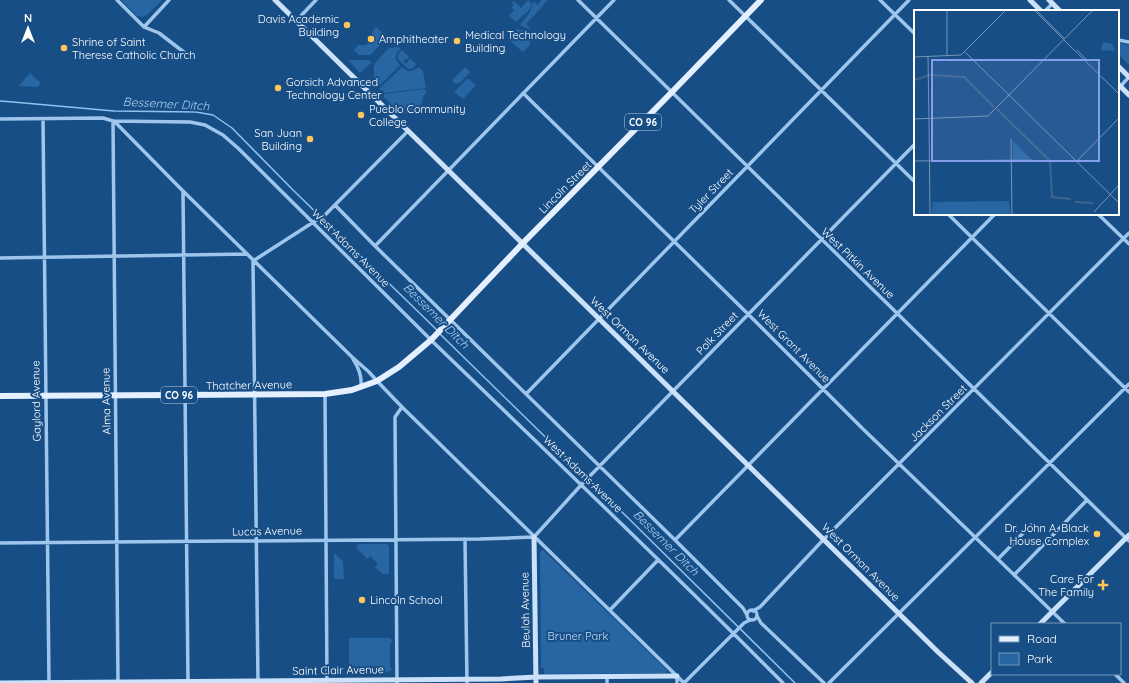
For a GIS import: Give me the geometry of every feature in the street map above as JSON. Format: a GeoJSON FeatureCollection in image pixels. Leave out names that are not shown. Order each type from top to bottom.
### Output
{"type":"FeatureCollection","features":[{"type":"Feature","properties":{"kind":"main road","name":"Lincoln Street"},"geometry":{"type":"LineString","coordinates":[[377,381],[399,367],[433,337],[761,0]]}},
{"type":"Feature","properties":{"kind":"main road","name":"Thatcher Avenue"},"geometry":{"type":"LineString","coordinates":[[0,396],[325,394],[352,390],[377,381]]}},
{"type":"Feature","properties":{"kind":"street"},"geometry":{"type":"LineString","coordinates":[[117,0],[144,27],[159,33],[185,53]]}},
{"type":"Feature","properties":{"kind":"street"},"geometry":{"type":"LineString","coordinates":[[144,27],[169,0]]}},
{"type":"Feature","properties":{"kind":"street","name":"West Orman Avenue"},"geometry":{"type":"LineString","coordinates":[[275,0],[938,652],[972,683]]}},
{"type":"Feature","properties":{"kind":"street"},"geometry":{"type":"LineString","coordinates":[[296,21],[316,0]]}},
{"type":"Feature","properties":{"kind":"street","name":"West Pitkin Avenue"},"geometry":{"type":"LineString","coordinates":[[578,0],[1087,500],[1128,538]]}},
{"type":"Feature","properties":{"kind":"street"},"geometry":{"type":"LineString","coordinates":[[375,246],[614,0]]}},
{"type":"Feature","properties":{"kind":"street"},"geometry":{"type":"LineString","coordinates":[[729,0],[914,181]]}},
{"type":"Feature","properties":{"kind":"street"},"geometry":{"type":"LineString","coordinates":[[880,0],[914,33]]}},
{"type":"Feature","properties":{"kind":"street","name":"Tyler Street"},"geometry":{"type":"LineString","coordinates":[[526,394],[909,0]]}},
{"type":"Feature","properties":{"kind":"street"},"geometry":{"type":"LineString","coordinates":[[1030,0],[1040,10]]}},
{"type":"Feature","properties":{"kind":"street"},"geometry":{"type":"LineString","coordinates":[[1051,2],[1059,10]]}},
{"type":"Feature","properties":{"kind":"street"},"geometry":{"type":"LineString","coordinates":[[1119,40],[1129,42]]}},
{"type":"Feature","properties":{"kind":"street"},"geometry":{"type":"LineString","coordinates":[[1119,67],[1129,77],[1119,86],[1129,95]]}},
{"type":"Feature","properties":{"kind":"street","name":"West Grant Avenue"},"geometry":{"type":"LineString","coordinates":[[523,93],[862,428],[1064,623]]}},
{"type":"Feature","properties":{"kind":"street","name":"West Adams Avenue"},"geometry":{"type":"LineString","coordinates":[[0,120],[103,118],[113,121],[190,122],[204,126],[223,135],[433,337],[658,560],[736,632],[783,683]]}},
{"type":"Feature","properties":{"kind":"street","name":"Gaylord Avenue"},"geometry":{"type":"LineString","coordinates":[[42,119],[49,683]]}},
{"type":"Feature","properties":{"kind":"street"},"geometry":{"type":"LineString","coordinates":[[113,121],[253,261],[369,372],[402,407],[684,683]]}},
{"type":"Feature","properties":{"kind":"street","name":"Alma Avenue"},"geometry":{"type":"LineString","coordinates":[[113,121],[118,682]]}},
{"type":"Feature","properties":{"kind":"street"},"geometry":{"type":"LineString","coordinates":[[253,261],[326,214],[408,130]]}},
{"type":"Feature","properties":{"kind":"street","name":"Polk Street"},"geometry":{"type":"LineString","coordinates":[[534,537],[582,484],[914,145]]}},
{"type":"Feature","properties":{"kind":"street"},"geometry":{"type":"LineString","coordinates":[[182,191],[188,682]]}},
{"type":"Feature","properties":{"kind":"street","name":"West Adams Avenue"},"geometry":{"type":"LineString","coordinates":[[335,205],[448,321],[526,394],[676,540],[743,608],[761,623],[824,683]]}},
{"type":"Feature","properties":{"kind":"street"},"geometry":{"type":"LineString","coordinates":[[949,215],[1129,392]]}},
{"type":"Feature","properties":{"kind":"street"},"geometry":{"type":"LineString","coordinates":[[676,540],[994,215]]}},
{"type":"Feature","properties":{"kind":"street"},"geometry":{"type":"LineString","coordinates":[[1099,215],[1129,244]]}},
{"type":"Feature","properties":{"kind":"street","name":"Jackson Street"},"geometry":{"type":"LineString","coordinates":[[684,683],[736,632],[824,539],[1129,233]]}},
{"type":"Feature","properties":{"kind":"street"},"geometry":{"type":"LineString","coordinates":[[0,258],[247,254]]}},
{"type":"Feature","properties":{"kind":"street"},"geometry":{"type":"LineString","coordinates":[[253,261],[258,682]]}},
{"type":"Feature","properties":{"kind":"street"},"geometry":{"type":"LineString","coordinates":[[352,357],[361,375],[361,387]]}},
{"type":"Feature","properties":{"kind":"street"},"geometry":{"type":"LineString","coordinates":[[829,683],[1129,384]]}},
{"type":"Feature","properties":{"kind":"street"},"geometry":{"type":"LineString","coordinates":[[325,394],[327,682]]}},
{"type":"Feature","properties":{"kind":"street"},"geometry":{"type":"LineString","coordinates":[[397,681],[395,417],[402,407]]}},
{"type":"Feature","properties":{"kind":"street"},"geometry":{"type":"LineString","coordinates":[[1014,575],[1087,500]]}},
{"type":"Feature","properties":{"kind":"street"},"geometry":{"type":"LineString","coordinates":[[998,559],[1031,525]]}},
{"type":"Feature","properties":{"kind":"street","name":"Lucas Avenue"},"geometry":{"type":"LineString","coordinates":[[0,543],[499,539],[534,537]]}},
{"type":"Feature","properties":{"kind":"street","name":"Beulah Avenue"},"geometry":{"type":"LineString","coordinates":[[534,537],[536,680]]}},
{"type":"Feature","properties":{"kind":"street"},"geometry":{"type":"LineString","coordinates":[[1041,623],[1128,538]]}},
{"type":"Feature","properties":{"kind":"street"},"geometry":{"type":"LineString","coordinates":[[465,539],[467,681]]}},
{"type":"Feature","properties":{"kind":"street"},"geometry":{"type":"LineString","coordinates":[[610,610],[658,560]]}},
{"type":"Feature","properties":{"kind":"street"},"geometry":{"type":"LineString","coordinates":[[981,683],[991,673]]}},
{"type":"Feature","properties":{"kind":"street"},"geometry":{"type":"LineString","coordinates":[[1116,675],[1124,683]]}},
{"type":"Feature","properties":{"kind":"street"},"geometry":{"type":"LineString","coordinates":[[677,676],[677,683]]}},
{"type":"Feature","properties":{"kind":"street","name":"Saint Clair Avenue"},"geometry":{"type":"LineString","coordinates":[[0,683],[467,681],[677,676]]}},
{"type":"Feature","properties":{"kind":"street"},"geometry":{"type":"LineString","coordinates":[[607,677],[607,683]]}},
{"type":"Feature","properties":{"kind":"green space"},"geometry":{"type":"Polygon","coordinates":[[[121,0],[162,0],[147,15],[142,17],[137,16],[121,0]]]}},
{"type":"Feature","properties":{"kind":"green space"},"geometry":{"type":"Polygon","coordinates":[[[528,0],[532,4],[529,10],[516,22],[509,16],[514,10],[511,7],[514,5],[512,3],[514,1],[521,8],[528,0]]]}},
{"type":"Feature","properties":{"kind":"green space"},"geometry":{"type":"Polygon","coordinates":[[[542,0],[548,0],[526,24],[532,30],[520,25],[530,12],[533,3],[535,2],[537,5],[542,0]]]}},
{"type":"Feature","properties":{"kind":"green space"},"geometry":{"type":"Polygon","coordinates":[[[376,27],[382,32],[382,43],[370,55],[359,55],[354,50],[358,45],[366,45],[372,39],[372,32],[376,27]]]}},
{"type":"Feature","properties":{"kind":"green space"},"geometry":{"type":"Polygon","coordinates":[[[517,29],[530,32],[530,45],[523,52],[510,41],[510,36],[517,29]]]}},
{"type":"Feature","properties":{"kind":"green space"},"geometry":{"type":"Polygon","coordinates":[[[1119,43],[1129,45],[1129,65],[1119,55],[1119,43]]]}},
{"type":"Feature","properties":{"kind":"green space"},"geometry":{"type":"Polygon","coordinates":[[[399,47],[400,49],[396,57],[400,65],[377,88],[376,84],[374,83],[374,64],[389,48],[399,47]]]}},
{"type":"Feature","properties":{"kind":"green space"},"geometry":{"type":"Polygon","coordinates":[[[401,51],[409,57],[404,59],[404,63],[407,63],[410,58],[416,64],[412,69],[408,69],[398,59],[398,55],[401,51]]]}},
{"type":"Feature","properties":{"kind":"green space"},"geometry":{"type":"Polygon","coordinates":[[[348,60],[369,60],[372,62],[360,73],[348,60]]]}},
{"type":"Feature","properties":{"kind":"green space"},"geometry":{"type":"Polygon","coordinates":[[[402,67],[410,71],[419,67],[423,71],[426,88],[384,93],[379,89],[402,67]]]}},
{"type":"Feature","properties":{"kind":"green space"},"geometry":{"type":"Polygon","coordinates":[[[465,67],[470,72],[460,83],[455,84],[452,80],[465,67]]]}},
{"type":"Feature","properties":{"kind":"green space"},"geometry":{"type":"Polygon","coordinates":[[[30,73],[41,83],[38,87],[19,86],[30,73]]]}},
{"type":"Feature","properties":{"kind":"green space"},"geometry":{"type":"Polygon","coordinates":[[[467,79],[476,85],[463,99],[454,92],[467,79]]]}},
{"type":"Feature","properties":{"kind":"green space"},"geometry":{"type":"Polygon","coordinates":[[[425,89],[427,92],[424,95],[419,108],[409,113],[398,111],[384,97],[384,94],[425,89]]]}},
{"type":"Feature","properties":{"kind":"green space"},"geometry":{"type":"Polygon","coordinates":[[[359,544],[387,544],[389,546],[389,574],[383,574],[375,567],[378,564],[370,556],[367,559],[356,547],[359,544]]]}},
{"type":"Feature","properties":{"kind":"green space","name":"Bruner Park"},"geometry":{"type":"Polygon","coordinates":[[[542,550],[666,669],[666,673],[544,674],[544,668],[541,668],[540,553],[542,550]]]}},
{"type":"Feature","properties":{"kind":"green space"},"geometry":{"type":"Polygon","coordinates":[[[334,553],[343,561],[344,579],[334,579],[334,553]]]}},
{"type":"Feature","properties":{"kind":"green space"},"geometry":{"type":"Polygon","coordinates":[[[349,638],[390,638],[392,640],[390,644],[390,667],[392,670],[377,674],[349,674],[349,638]]]}},
{"type":"Feature","properties":{"kind":"waterway","name":"Bessemer Ditch"},"geometry":{"type":"LineString","coordinates":[[0,101],[114,111],[196,112],[213,115],[232,128],[293,190],[438,331]]}},
{"type":"Feature","properties":{"kind":"waterway","name":"Bessemer Ditch"},"geometry":{"type":"LineString","coordinates":[[440,334],[795,683]]}},
{"type":"Feature","properties":{"kind":"place","name":"Davis Academic Building"},"geometry":{"type":"Point","coordinates":[347,25]}},
{"type":"Feature","properties":{"kind":"place","name":"Amphitheater"},"geometry":{"type":"Point","coordinates":[371,39]}},
{"type":"Feature","properties":{"kind":"place","name":"Medical Technology Building"},"geometry":{"type":"Point","coordinates":[457,41]}},
{"type":"Feature","properties":{"kind":"place","name":"Shrine of Saint Therese Catholic Church"},"geometry":{"type":"Point","coordinates":[64,48]}},
{"type":"Feature","properties":{"kind":"place","name":"Gorsich Advanced Technology Center"},"geometry":{"type":"Point","coordinates":[278,88]}},
{"type":"Feature","properties":{"kind":"place","name":"Pueblo Community College"},"geometry":{"type":"Point","coordinates":[361,115]}},
{"type":"Feature","properties":{"kind":"place","name":"San Juan Building"},"geometry":{"type":"Point","coordinates":[310,139]}},
{"type":"Feature","properties":{"kind":"place","name":"Dr. John A. Black House Complex"},"geometry":{"type":"Point","coordinates":[1097,534]}},
{"type":"Feature","properties":{"kind":"place","name":"Care For The Family"},"geometry":{"type":"Point","coordinates":[1103,585]}},
{"type":"Feature","properties":{"kind":"place","name":"Lincoln School"},"geometry":{"type":"Point","coordinates":[362,600]}}]}
